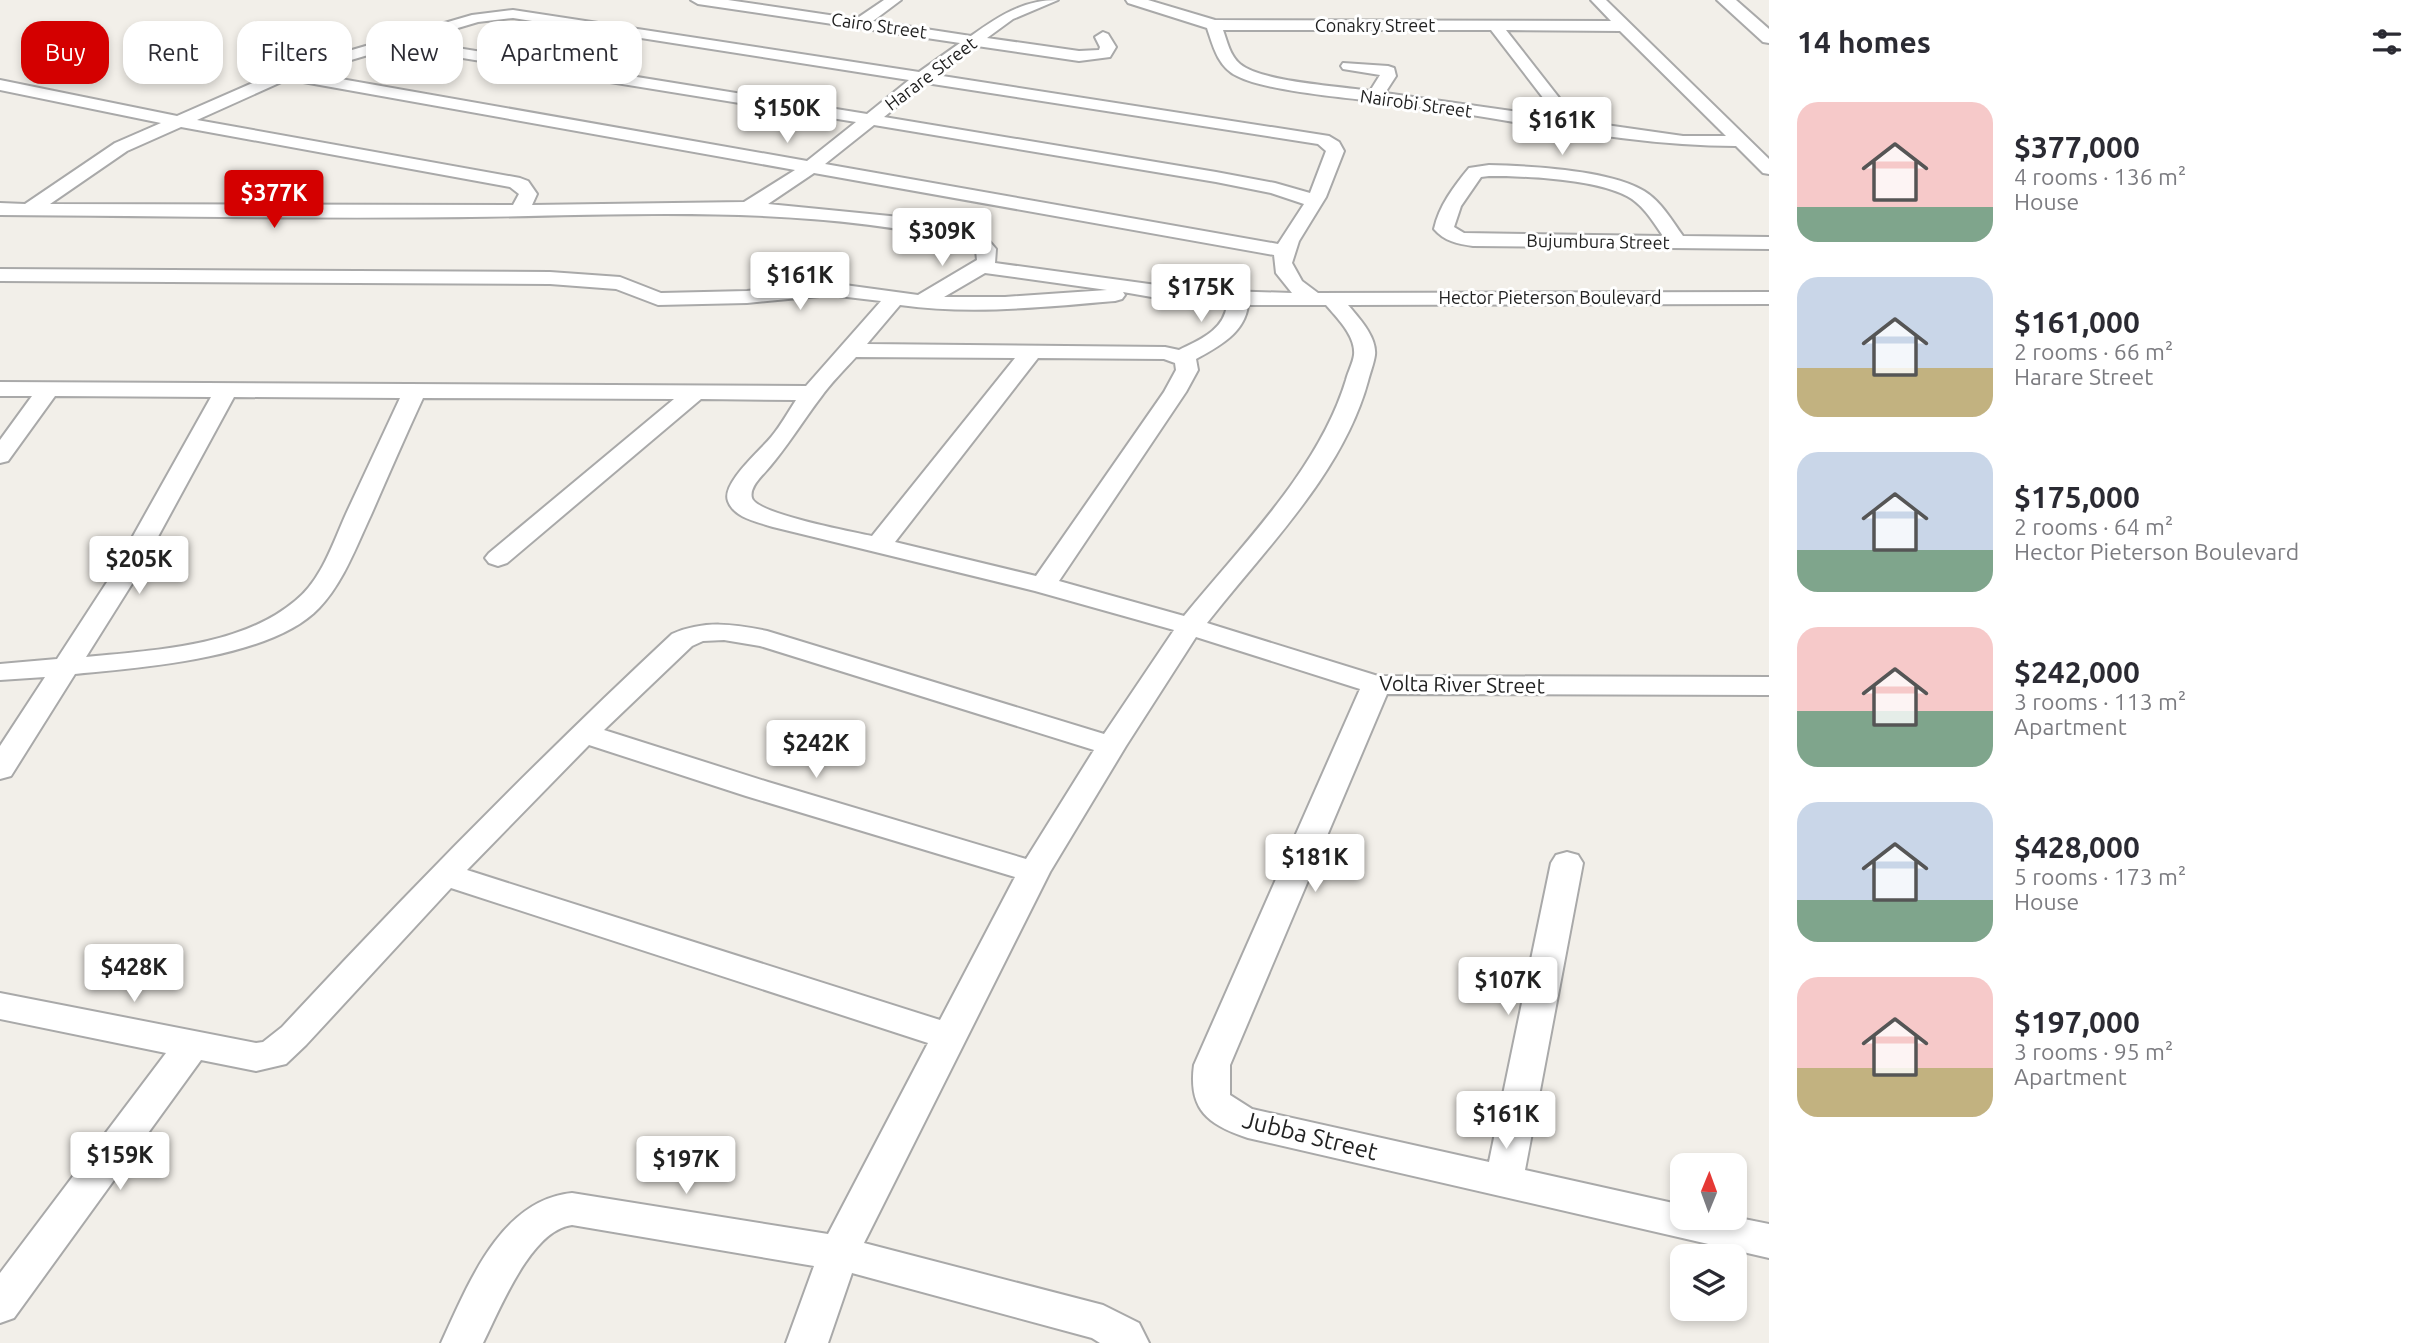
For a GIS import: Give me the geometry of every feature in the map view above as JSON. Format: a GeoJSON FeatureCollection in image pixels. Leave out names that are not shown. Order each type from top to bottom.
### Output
{"type":"FeatureCollection","features":[{"type":"Feature","properties":{"kind":"street","name":"Cairo Street"},"geometry":{"type":"LineString","coordinates":[[698,0],[1063,55],[1094,56],[1107,50],[1103,37]]}},
{"type":"Feature","properties":{"kind":"street"},"geometry":{"type":"LineString","coordinates":[[860,23],[894,0]]}},
{"type":"Feature","properties":{"kind":"street","name":"Harare Street"},"geometry":{"type":"LineString","coordinates":[[748,208],[809,168],[922,78],[1008,16],[1051,0]]}},
{"type":"Feature","properties":{"kind":"street","name":"Conakry Street"},"geometry":{"type":"LineString","coordinates":[[1133,0],[1214,25],[1621,26]]}},
{"type":"Feature","properties":{"kind":"street"},"geometry":{"type":"LineString","coordinates":[[1598,0],[1621,26],[1769,169]]}},
{"type":"Feature","properties":{"kind":"street"},"geometry":{"type":"LineString","coordinates":[[1726,0],[1769,38]]}},
{"type":"Feature","properties":{"kind":"street"},"geometry":{"type":"LineString","coordinates":[[463,22],[487,15],[513,14],[1322,140],[1335,148],[1315,201],[1282,251],[1284,273],[1291,282],[1320,297],[1356,327],[1365,353],[1350,405],[1335,437],[1311,476],[1190,626],[1111,746],[1034,872],[839,1253],[807,1343]]}},
{"type":"Feature","properties":{"kind":"street","name":"Nairobi Street"},"geometry":{"type":"LineString","coordinates":[[1214,25],[1225,60],[1244,74],[1262,80],[1683,141],[1742,141]]}},
{"type":"Feature","properties":{"kind":"street"},"geometry":{"type":"LineString","coordinates":[[1496,27],[1552,99],[1547,123]]}},
{"type":"Feature","properties":{"kind":"street"},"geometry":{"type":"LineString","coordinates":[[463,54],[1251,183],[1315,201]]}},
{"type":"Feature","properties":{"kind":"street"},"geometry":{"type":"LineString","coordinates":[[1349,66],[1388,71],[1388,76],[1373,98]]}},
{"type":"Feature","properties":{"kind":"street"},"geometry":{"type":"LineString","coordinates":[[28,210],[121,146],[263,84]]}},
{"type":"Feature","properties":{"kind":"street"},"geometry":{"type":"LineString","coordinates":[[342,84],[1282,251]]}},
{"type":"Feature","properties":{"kind":"street"},"geometry":{"type":"LineString","coordinates":[[2,86],[177,121],[514,182],[522,185],[528,194],[520,211]]}},
{"type":"Feature","properties":{"kind":"street","name":"Bujumbura Street"},"geometry":{"type":"LineString","coordinates":[[1679,244],[1646,202],[1630,190],[1606,184],[1497,169],[1475,172],[1447,216],[1444,229],[1459,238],[1473,240],[1679,244],[1769,243]]}},
{"type":"Feature","properties":{"kind":"street"},"geometry":{"type":"LineString","coordinates":[[0,209],[520,211],[748,208],[910,224],[978,239],[986,249],[987,260],[982,267],[920,302]]}},
{"type":"Feature","properties":{"kind":"street"},"geometry":{"type":"LineString","coordinates":[[982,267],[1186,294]]}},
{"type":"Feature","properties":{"kind":"street"},"geometry":{"type":"LineString","coordinates":[[0,275],[550,278],[620,283],[658,299],[747,297],[830,289],[867,292],[920,302],[986,306],[1121,295],[1186,294]]}},
{"type":"Feature","properties":{"kind":"street","name":"Hector Pieterson Boulevard"},"geometry":{"type":"LineString","coordinates":[[1186,294],[1238,299],[1769,298]]}},
{"type":"Feature","properties":{"kind":"street"},"geometry":{"type":"LineString","coordinates":[[0,389],[812,393],[895,298]]}},
{"type":"Feature","properties":{"kind":"street"},"geometry":{"type":"LineString","coordinates":[[1183,358],[1226,331],[1239,313],[1238,299]]}},
{"type":"Feature","properties":{"kind":"street"},"geometry":{"type":"LineString","coordinates":[[850,350],[1166,354],[1183,358],[1187,363],[1187,370],[1175,392],[1043,585]]}},
{"type":"Feature","properties":{"kind":"street"},"geometry":{"type":"LineString","coordinates":[[878,546],[1032,351]]}},
{"type":"Feature","properties":{"kind":"street"},"geometry":{"type":"LineString","coordinates":[[0,456],[48,390]]}},
{"type":"Feature","properties":{"kind":"street"},"geometry":{"type":"LineString","coordinates":[[0,769],[122,579],[225,391]]}},
{"type":"Feature","properties":{"kind":"street"},"geometry":{"type":"LineString","coordinates":[[0,672],[173,653],[231,643],[251,638],[275,627],[303,609],[329,578],[414,392]]}},
{"type":"Feature","properties":{"kind":"street"},"geometry":{"type":"LineString","coordinates":[[498,558],[695,393]]}},
{"type":"Feature","properties":{"kind":"street","name":"Volta River Street"},"geometry":{"type":"LineString","coordinates":[[812,393],[782,439],[747,478],[739,493],[740,501],[762,516],[1043,585],[1190,626],[1376,685],[1769,686]]}},
{"type":"Feature","properties":{"kind":"street"},"geometry":{"type":"LineString","coordinates":[[0,1006],[256,1057],[277,1051],[443,874],[583,733],[682,640],[699,633],[724,631],[767,639],[1111,746]]}},
{"type":"Feature","properties":{"kind":"street","name":"Jubba Street"},"geometry":{"type":"LineString","coordinates":[[1376,685],[1212,1065],[1212,1098],[1226,1114],[1248,1124],[1769,1241]]}},
{"type":"Feature","properties":{"kind":"street"},"geometry":{"type":"LineString","coordinates":[[583,733],[757,789],[1034,872]]}},
{"type":"Feature","properties":{"kind":"street"},"geometry":{"type":"LineString","coordinates":[[1504,1181],[1567,863]]}},
{"type":"Feature","properties":{"kind":"street"},"geometry":{"type":"LineString","coordinates":[[443,874],[950,1037]]}},
{"type":"Feature","properties":{"kind":"street"},"geometry":{"type":"LineString","coordinates":[[0,1305],[192,1045]]}},
{"type":"Feature","properties":{"kind":"street"},"geometry":{"type":"LineString","coordinates":[[462,1343],[521,1238],[542,1218],[562,1210],[583,1209],[839,1253],[1103,1323],[1124,1336],[1128,1343]]}}]}
